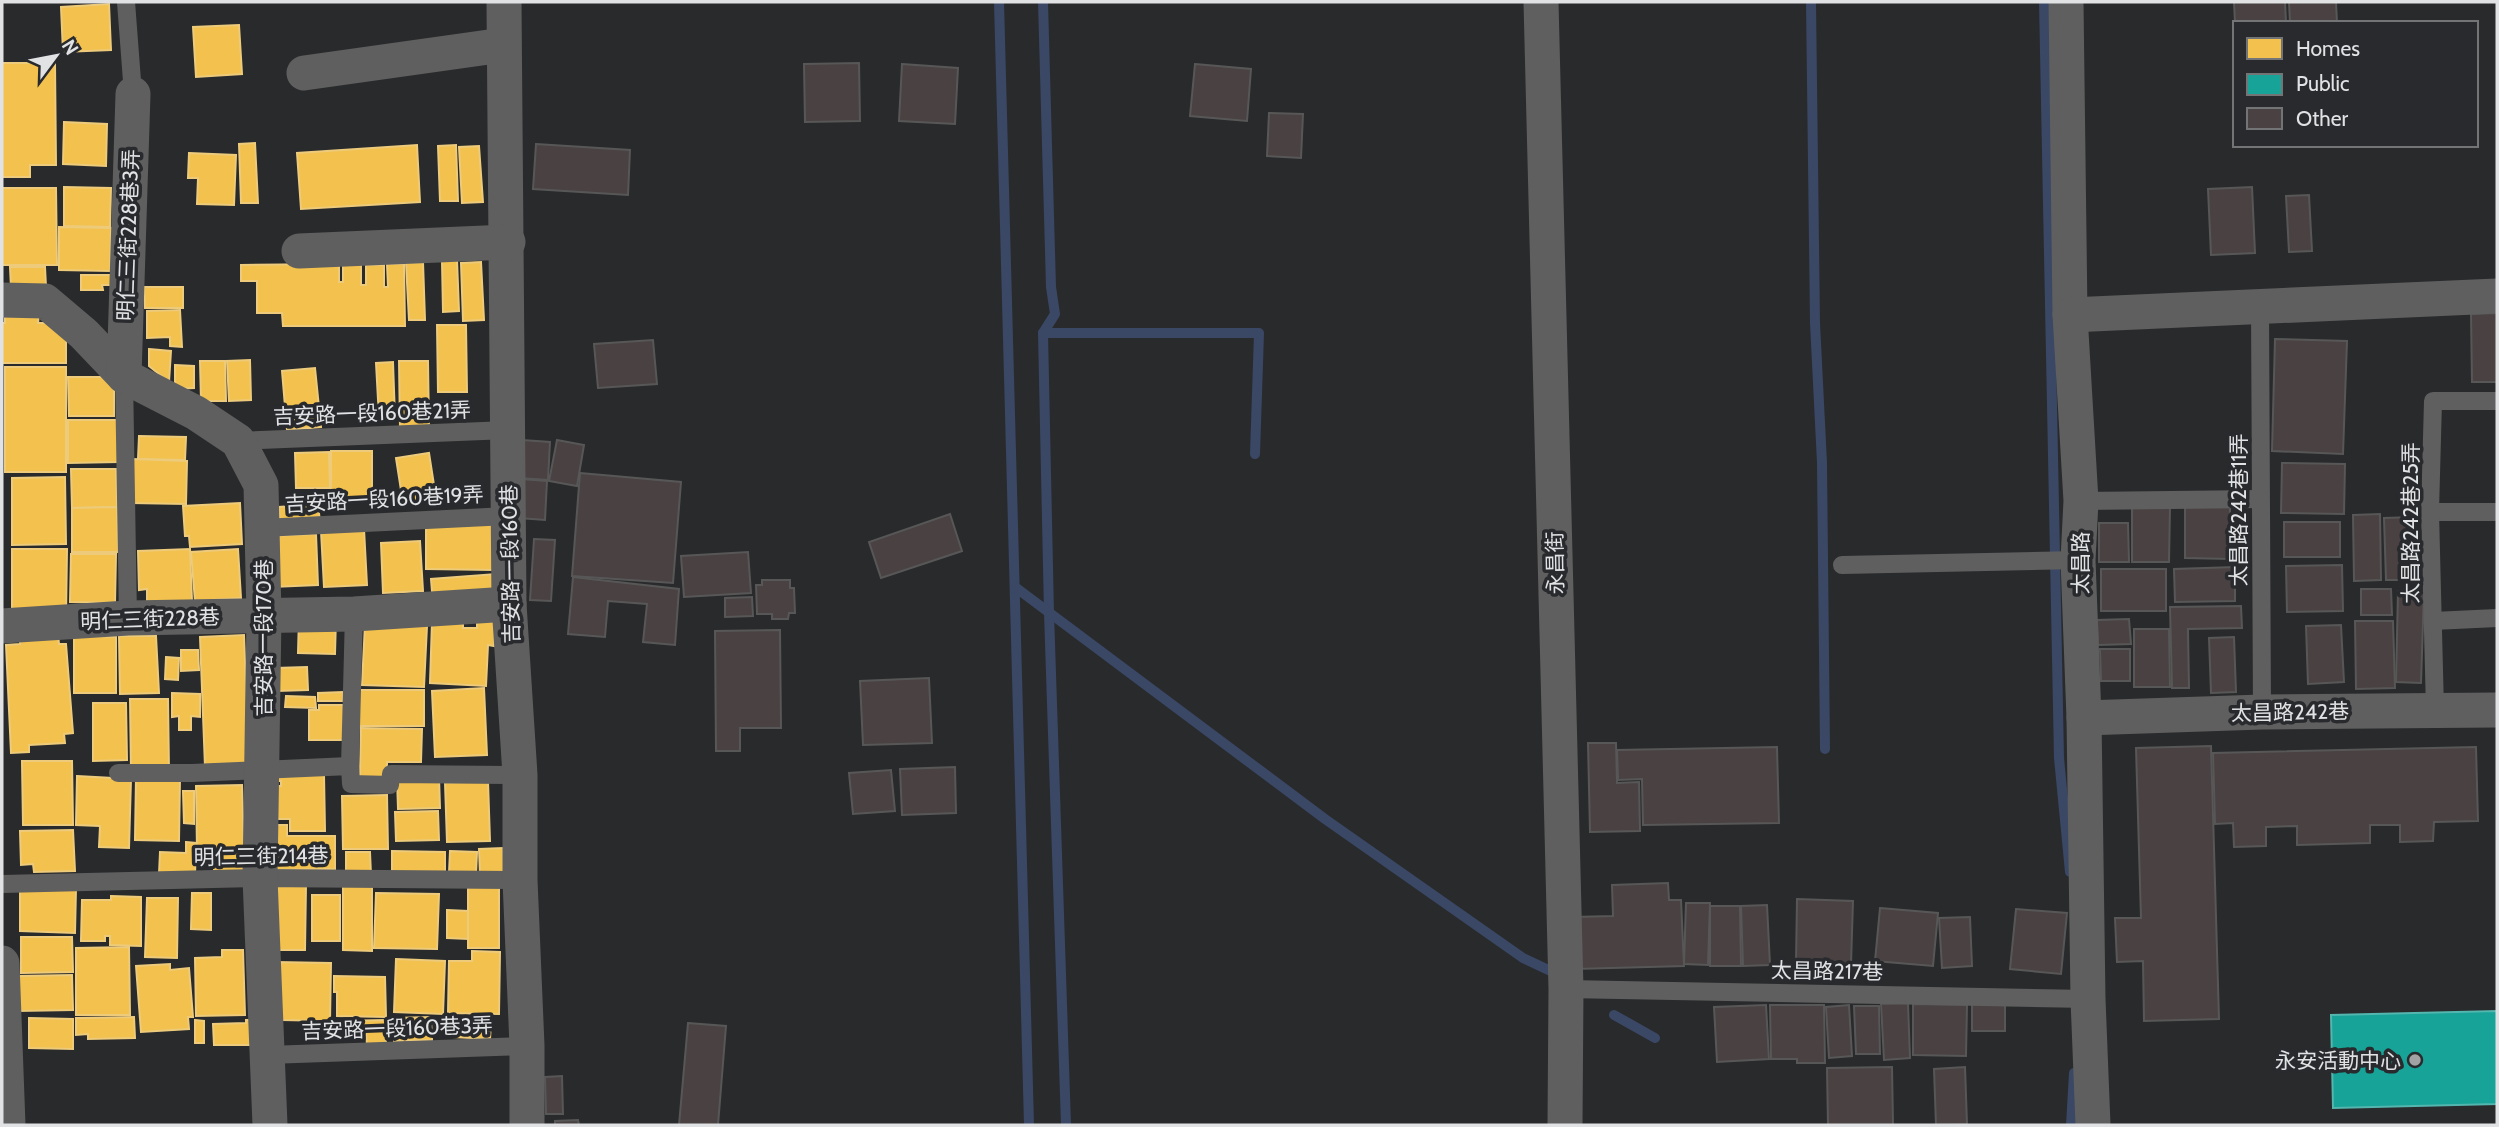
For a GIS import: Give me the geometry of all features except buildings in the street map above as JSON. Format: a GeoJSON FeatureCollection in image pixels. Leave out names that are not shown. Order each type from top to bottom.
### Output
{"type":"FeatureCollection","features":[{"type":"Feature","properties":{"kind":"street","name":"吉安路一段160巷"},"geometry":{"type":"LineString","coordinates":[[504,2],[509,604],[520,775],[527,1125]]}},
{"type":"Feature","properties":{"kind":"street","name":"永昌街"},"geometry":{"type":"LineString","coordinates":[[1541,2],[1566,989],[1565,1125]]}},
{"type":"Feature","properties":{"kind":"street","name":"太昌路"},"geometry":{"type":"LineString","coordinates":[[2066,2],[2070,314],[2081,501],[2078,560],[2093,1125]]}},
{"type":"Feature","properties":{"kind":"street"},"geometry":{"type":"LineString","coordinates":[[304,73],[503,46]]}},
{"type":"Feature","properties":{"kind":"street","name":"明仁三街228巷3弄"},"geometry":{"type":"LineString","coordinates":[[124,376],[133,94]]}},
{"type":"Feature","properties":{"kind":"street"},"geometry":{"type":"LineString","coordinates":[[299,251],[508,242]]}},
{"type":"Feature","properties":{"kind":"street"},"geometry":{"type":"LineString","coordinates":[[2070,314],[2497,296]]}},
{"type":"Feature","properties":{"kind":"street"},"geometry":{"type":"LineString","coordinates":[[2,300],[45,301],[84,334],[124,376],[196,413],[238,440]]}},
{"type":"Feature","properties":{"kind":"street","name":"吉安路一段170巷"},"geometry":{"type":"LineString","coordinates":[[238,440],[261,485],[264,616],[260,878],[270,1125]]}},
{"type":"Feature","properties":{"kind":"street","name":"明仁三街228巷"},"geometry":{"type":"LineString","coordinates":[[2,626],[128,618],[354,614],[509,604]]}},
{"type":"Feature","properties":{"kind":"street","name":"太昌路242巷"},"geometry":{"type":"LineString","coordinates":[[2084,718],[2262,712],[2497,710]]}},
{"type":"Feature","properties":{"kind":"street"},"geometry":{"type":"LineString","coordinates":[[2,963],[8,1125]]}},
{"type":"Feature","properties":{"kind":"lane"},"geometry":{"type":"LineString","coordinates":[[126,2],[133,94]]}},
{"type":"Feature","properties":{"kind":"lane","name":"太昌路242巷11弄"},"geometry":{"type":"LineString","coordinates":[[2260,307],[2262,712]]}},
{"type":"Feature","properties":{"kind":"lane"},"geometry":{"type":"LineString","coordinates":[[124,376],[128,618]]}},
{"type":"Feature","properties":{"kind":"lane","name":"太昌路242巷25弄"},"geometry":{"type":"LineString","coordinates":[[2435,710],[2430,512],[2433,401],[2497,401]]}},
{"type":"Feature","properties":{"kind":"lane","name":"吉安路一段160巷21弄"},"geometry":{"type":"LineString","coordinates":[[238,440],[508,430]]}},
{"type":"Feature","properties":{"kind":"lane"},"geometry":{"type":"LineString","coordinates":[[2081,501],[2260,499]]}},
{"type":"Feature","properties":{"kind":"lane"},"geometry":{"type":"LineString","coordinates":[[2430,512],[2497,512]]}},
{"type":"Feature","properties":{"kind":"lane","name":"吉安路一段160巷19弄"},"geometry":{"type":"LineString","coordinates":[[262,528],[508,516]]}},
{"type":"Feature","properties":{"kind":"lane"},"geometry":{"type":"LineString","coordinates":[[1842,565],[2078,560]]}},
{"type":"Feature","properties":{"kind":"lane"},"geometry":{"type":"LineString","coordinates":[[354,614],[351,784],[390,785],[391,774],[520,775]]}},
{"type":"Feature","properties":{"kind":"lane"},"geometry":{"type":"LineString","coordinates":[[2433,621],[2497,618]]}},
{"type":"Feature","properties":{"kind":"lane"},"geometry":{"type":"LineString","coordinates":[[118,773],[192,773],[350,766]]}},
{"type":"Feature","properties":{"kind":"lane","name":"明仁三街214巷"},"geometry":{"type":"LineString","coordinates":[[2,884],[260,878],[520,880]]}},
{"type":"Feature","properties":{"kind":"lane","name":"太昌路217巷"},"geometry":{"type":"LineString","coordinates":[[1566,989],[2088,999]]}},
{"type":"Feature","properties":{"kind":"lane","name":"吉安路一段160巷3弄"},"geometry":{"type":"LineString","coordinates":[[268,1055],[527,1046]]}},
{"type":"Feature","properties":{"kind":"waterway"},"geometry":{"type":"LineString","coordinates":[[999,2],[1029,1125]]}},
{"type":"Feature","properties":{"kind":"waterway"},"geometry":{"type":"LineString","coordinates":[[1043,2],[1051,287],[1055,314],[1043,333],[1049,613],[1066,1125]]}},
{"type":"Feature","properties":{"kind":"waterway"},"geometry":{"type":"LineString","coordinates":[[1811,2],[1815,323],[1822,463],[1825,749]]}},
{"type":"Feature","properties":{"kind":"waterway"},"geometry":{"type":"LineString","coordinates":[[2044,2],[2059,758],[2070,872]]}},
{"type":"Feature","properties":{"kind":"waterway"},"geometry":{"type":"LineString","coordinates":[[1043,333],[1259,333],[1255,454]]}},
{"type":"Feature","properties":{"kind":"waterway"},"geometry":{"type":"LineString","coordinates":[[1015,587],[1325,819],[1523,958],[1557,974]]}},
{"type":"Feature","properties":{"kind":"waterway"},"geometry":{"type":"LineString","coordinates":[[1614,1015],[1655,1038]]}},
{"type":"Feature","properties":{"kind":"waterway"},"geometry":{"type":"LineString","coordinates":[[2071,1125],[2074,1073]]}},
{"type":"Feature","properties":{"kind":"place","name":"永安活動中心"},"geometry":{"type":"Point","coordinates":[2415,1060]}}]}
